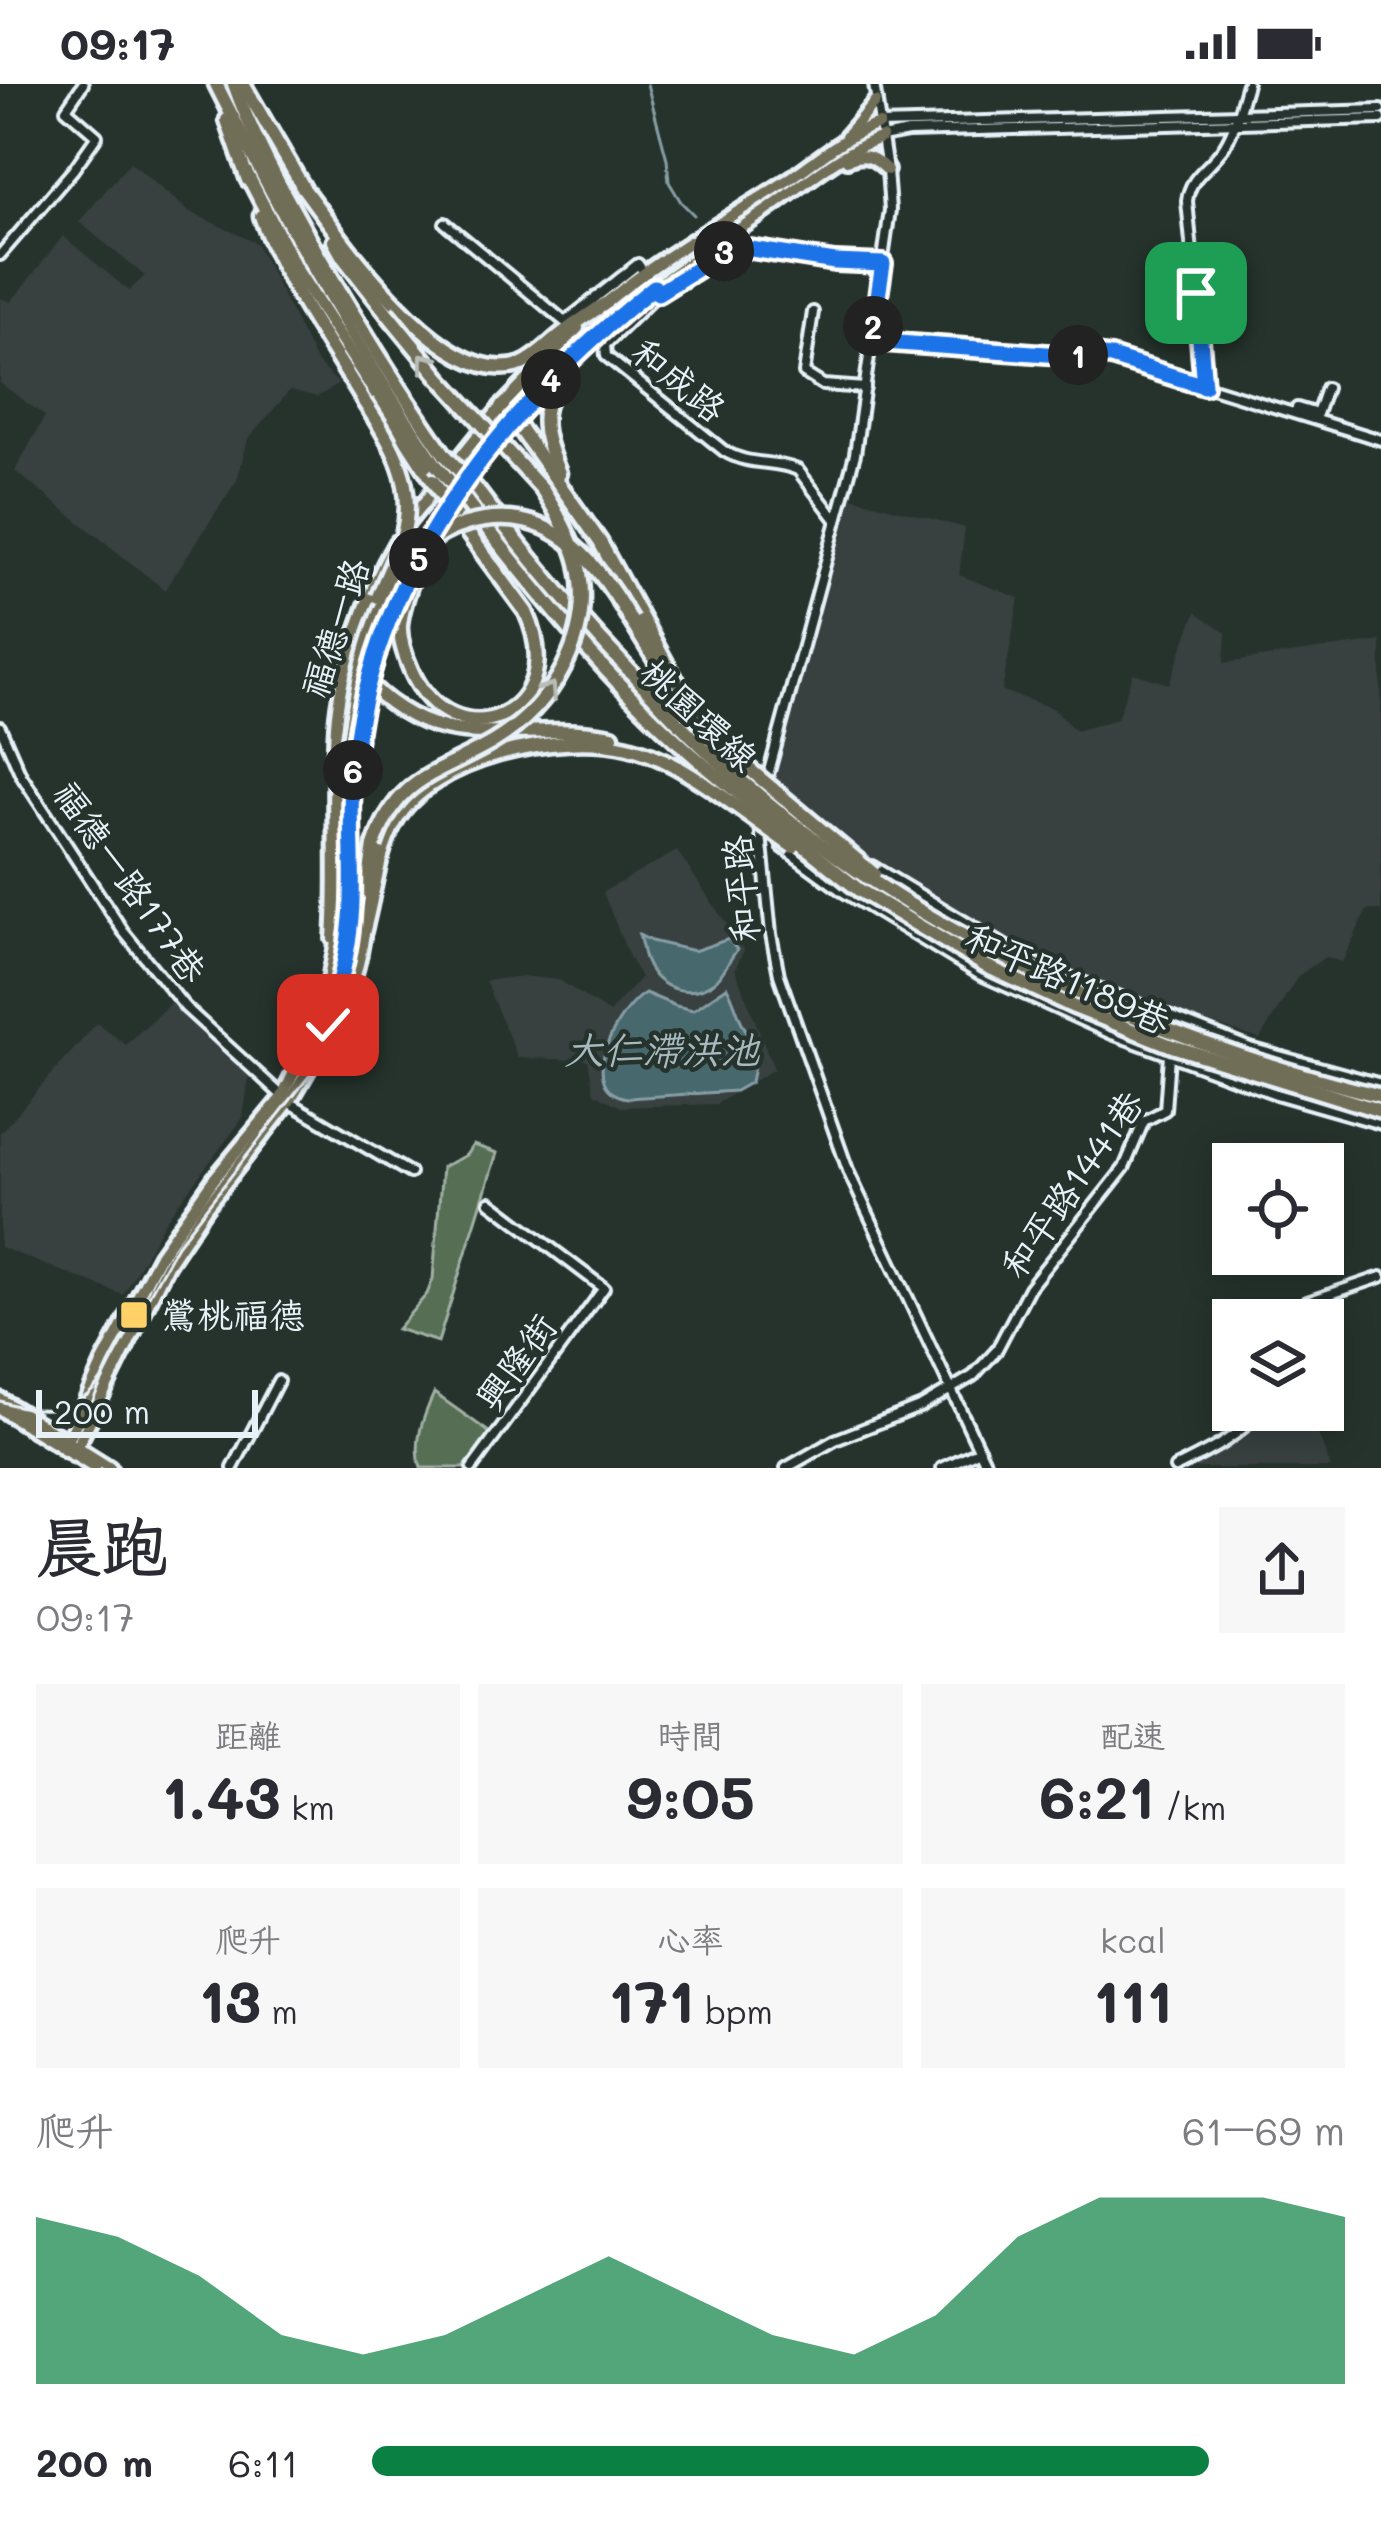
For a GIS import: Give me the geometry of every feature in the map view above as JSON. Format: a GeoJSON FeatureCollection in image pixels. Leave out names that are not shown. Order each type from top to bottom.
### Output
{"type":"FeatureCollection","features":[{"type":"Feature","properties":{"kind":"highway"},"geometry":{"type":"LineString","coordinates":[[216,84],[272,247],[397,456],[407,496],[405,530],[365,631],[347,702],[342,738],[342,924],[331,973]]}},
{"type":"Feature","properties":{"kind":"highway","name":"桃園環線"},"geometry":{"type":"LineString","coordinates":[[216,84],[319,282],[370,366],[441,460],[477,490],[582,622],[729,778]]}},
{"type":"Feature","properties":{"kind":"highway"},"geometry":{"type":"LineString","coordinates":[[239,84],[343,257],[440,378],[542,489],[565,528],[578,566],[579,629],[548,694],[505,734],[422,778],[382,821],[374,846],[362,938]]}},
{"type":"Feature","properties":{"kind":"highway","name":"桃園環線"},"geometry":{"type":"LineString","coordinates":[[239,84],[268,160],[322,261],[466,501],[576,638],[686,751],[729,778]]}},
{"type":"Feature","properties":{"kind":"highway"},"geometry":{"type":"LineString","coordinates":[[246,172],[297,271],[454,514],[526,612],[538,656],[536,672],[531,687],[512,710],[482,721],[465,719],[440,708],[417,682],[403,648],[400,625],[422,553]]}},
{"type":"Feature","properties":{"kind":"highway"},"geometry":{"type":"LineString","coordinates":[[301,185],[366,271],[403,310],[461,358],[493,369],[521,364],[605,304]]}},
{"type":"Feature","properties":{"kind":"highway"},"geometry":{"type":"LineString","coordinates":[[572,358],[553,386],[543,422],[558,470],[579,512]]}},
{"type":"Feature","properties":{"kind":"highway"},"geometry":{"type":"LineString","coordinates":[[502,407],[626,586],[670,672],[711,733],[729,778],[766,830],[986,966],[1074,1007],[1172,1046],[1381,1111]]}},
{"type":"Feature","properties":{"kind":"highway"},"geometry":{"type":"LineString","coordinates":[[343,782],[359,685],[373,630],[390,590],[410,559],[436,537],[483,519],[531,522],[565,538],[585,556],[617,596],[677,696],[711,733]]}},
{"type":"Feature","properties":{"kind":"highway"},"geometry":{"type":"LineString","coordinates":[[349,662],[396,707],[441,728],[586,733],[641,744],[729,778],[922,912],[1081,995],[1270,1064],[1381,1096]]}},
{"type":"Feature","properties":{"kind":"highway"},"geometry":{"type":"LineString","coordinates":[[321,1048],[351,989],[381,856],[394,823],[414,796],[463,769],[533,746],[606,743],[729,778]]}},
{"type":"Feature","properties":{"kind":"main road"},"geometry":{"type":"LineString","coordinates":[[842,141],[875,102]]}},
{"type":"Feature","properties":{"kind":"main road","name":"福德一路"},"geometry":{"type":"LineString","coordinates":[[285,1099],[312,1036],[331,973],[336,723],[342,693],[376,581],[406,526],[502,407],[605,304],[842,141],[880,130]]}},
{"type":"Feature","properties":{"kind":"main road","name":"福德一路"},"geometry":{"type":"LineString","coordinates":[[70,1449],[176,1250],[321,1048],[346,962],[352,915],[352,782],[368,684],[404,584],[440,515],[514,420],[572,358],[656,290],[880,130]]}},
{"type":"Feature","properties":{"kind":"main road"},"geometry":{"type":"LineString","coordinates":[[798,189],[857,155],[875,158],[887,170]]}},
{"type":"Feature","properties":{"kind":"main road"},"geometry":{"type":"LineString","coordinates":[[342,693],[361,691],[364,704]]}},
{"type":"Feature","properties":{"kind":"main road"},"geometry":{"type":"LineString","coordinates":[[0,1399],[95,1468]]}},
{"type":"Feature","properties":{"kind":"main road"},"geometry":{"type":"LineString","coordinates":[[0,1409],[110,1468]]}},
{"type":"Feature","properties":{"kind":"street"},"geometry":{"type":"LineString","coordinates":[[0,255],[97,136],[66,109],[83,84]]}},
{"type":"Feature","properties":{"kind":"street","name":"和平路"},"geometry":{"type":"LineString","coordinates":[[874,84],[890,210],[855,454],[766,785],[759,829],[778,975],[849,1173],[988,1468]]}},
{"type":"Feature","properties":{"kind":"street"},"geometry":{"type":"LineString","coordinates":[[1204,386],[1187,201],[1197,174],[1221,151],[1247,84]]}},
{"type":"Feature","properties":{"kind":"street"},"geometry":{"type":"LineString","coordinates":[[880,130],[1381,115]]}},
{"type":"Feature","properties":{"kind":"street"},"geometry":{"type":"LineString","coordinates":[[445,224],[565,322],[638,264],[645,273]]}},
{"type":"Feature","properties":{"kind":"street"},"geometry":{"type":"LineString","coordinates":[[656,290],[731,247],[883,264]]}},
{"type":"Feature","properties":{"kind":"street","name":"和成路"},"geometry":{"type":"LineString","coordinates":[[645,273],[656,290],[605,345],[606,356],[740,461],[798,470],[838,522]]}},
{"type":"Feature","properties":{"kind":"street"},"geometry":{"type":"LineString","coordinates":[[813,312],[804,373],[823,385],[865,388]]}},
{"type":"Feature","properties":{"kind":"street"},"geometry":{"type":"LineString","coordinates":[[871,341],[1111,357],[1381,440]]}},
{"type":"Feature","properties":{"kind":"street"},"geometry":{"type":"LineString","coordinates":[[1297,408],[1316,414],[1326,388]]}},
{"type":"Feature","properties":{"kind":"street","name":"福德一路177巷"},"geometry":{"type":"LineString","coordinates":[[0,727],[22,776],[141,956],[185,1007],[285,1099],[410,1173]]}},
{"type":"Feature","properties":{"kind":"street","name":"和平路1189巷"},"geometry":{"type":"LineString","coordinates":[[766,785],[886,876],[1032,962],[1250,1048],[1381,1084]]}},
{"type":"Feature","properties":{"kind":"street","name":"和平路1189巷"},"geometry":{"type":"LineString","coordinates":[[759,829],[842,891],[979,974],[1112,1034],[1276,1094],[1381,1125]]}},
{"type":"Feature","properties":{"kind":"street","name":"和平路1441巷"},"geometry":{"type":"LineString","coordinates":[[951,1390],[973,1376],[996,1351],[1029,1288],[1124,1168],[1144,1121],[1165,1110],[1168,1055]]}},
{"type":"Feature","properties":{"kind":"street"},"geometry":{"type":"LineString","coordinates":[[1276,1094],[1282,1057]]}},
{"type":"Feature","properties":{"kind":"street","name":"興隆街"},"geometry":{"type":"LineString","coordinates":[[472,1468],[604,1288],[490,1202]]}},
{"type":"Feature","properties":{"kind":"street"},"geometry":{"type":"LineString","coordinates":[[1316,1299],[1381,1277]]}},
{"type":"Feature","properties":{"kind":"street"},"geometry":{"type":"LineString","coordinates":[[233,1468],[278,1381]]}},
{"type":"Feature","properties":{"kind":"street"},"geometry":{"type":"LineString","coordinates":[[786,1468],[835,1440],[951,1390]]}},
{"type":"Feature","properties":{"kind":"street"},"geometry":{"type":"LineString","coordinates":[[1175,1468],[1241,1431]]}},
{"type":"Feature","properties":{"kind":"street"},"geometry":{"type":"LineString","coordinates":[[942,1468],[979,1448]]}},
{"type":"Feature","properties":{"kind":"shaded area"},"geometry":{"type":"Polygon","coordinates":[[[130,162],[188,211],[256,243],[317,363],[339,384],[317,397],[290,390],[248,439],[237,480],[165,590],[15,471],[45,416],[0,383],[0,298],[11,302],[63,236],[129,291],[145,276],[79,222],[130,162]]]}},
{"type":"Feature","properties":{"kind":"shaded area"},"geometry":{"type":"Polygon","coordinates":[[[848,496],[965,528],[959,575],[1019,598],[1002,691],[1052,708],[1076,731],[1117,719],[1133,673],[1169,684],[1196,612],[1226,633],[1224,663],[1381,641],[1381,910],[1367,910],[1342,962],[1325,957],[1298,976],[1260,1039],[1094,986],[919,897],[771,780],[848,496]]]}},
{"type":"Feature","properties":{"kind":"shaded area","name":"大仁滯洪池"},"geometry":{"type":"Polygon","coordinates":[[[677,851],[744,950],[735,969],[774,1069],[716,1104],[621,1107],[594,1093],[588,1060],[518,1058],[485,981],[522,976],[559,980],[609,1013],[641,977],[603,892],[677,851]]]}},
{"type":"Feature","properties":{"kind":"shaded area"},"geometry":{"type":"Polygon","coordinates":[[[170,1003],[249,1075],[243,1118],[165,1221],[123,1295],[0,1247],[0,1133],[97,1023],[126,1045],[170,1003]]]}},
{"type":"Feature","properties":{"kind":"shaded area"},"geometry":{"type":"Polygon","coordinates":[[[1253,1431],[1317,1431],[1331,1468],[1188,1468],[1253,1431]]]}},
{"type":"Feature","properties":{"kind":"green space"},"geometry":{"type":"Polygon","coordinates":[[[473,1145],[497,1153],[438,1342],[397,1329],[427,1294],[433,1279],[442,1167],[466,1155],[473,1145]]]}},
{"type":"Feature","properties":{"kind":"green space"},"geometry":{"type":"Polygon","coordinates":[[[434,1393],[489,1432],[468,1468],[421,1468],[419,1440],[434,1393]]]}},
{"type":"Feature","properties":{"kind":"water"},"geometry":{"type":"Polygon","coordinates":[[[639,935],[694,951],[729,939],[737,950],[714,982],[686,991],[667,986],[652,973],[639,935]]]}},
{"type":"Feature","properties":{"kind":"water","name":"大仁滯洪池"},"geometry":{"type":"Polygon","coordinates":[[[727,987],[755,1042],[751,1082],[735,1091],[628,1098],[612,1092],[604,1080],[606,1048],[635,1001],[645,993],[693,1010],[727,987]]]}},
{"type":"Feature","properties":{"kind":"waterway"},"geometry":{"type":"LineString","coordinates":[[647,84],[669,182],[694,215]]}},
{"type":"Feature","properties":{"kind":"railway"},"geometry":{"type":"LineString","coordinates":[[0,1401],[59,1408],[95,1388],[177,1245],[317,1066]]}},
{"type":"Feature","properties":{"kind":"place","name":"鶯桃福德"},"geometry":{"type":"Point","coordinates":[134,1315]}},
{"type":"Feature","properties":{"kind":"route"},"geometry":{"type":"LineString","coordinates":[[328,1025],[346,962],[352,915],[352,782],[360,722],[381,641],[440,515],[514,420],[598,333],[654,287],[658,293],[738,247],[835,262],[883,264],[871,341],[1111,357],[1204,386],[1196,293]]}}]}
